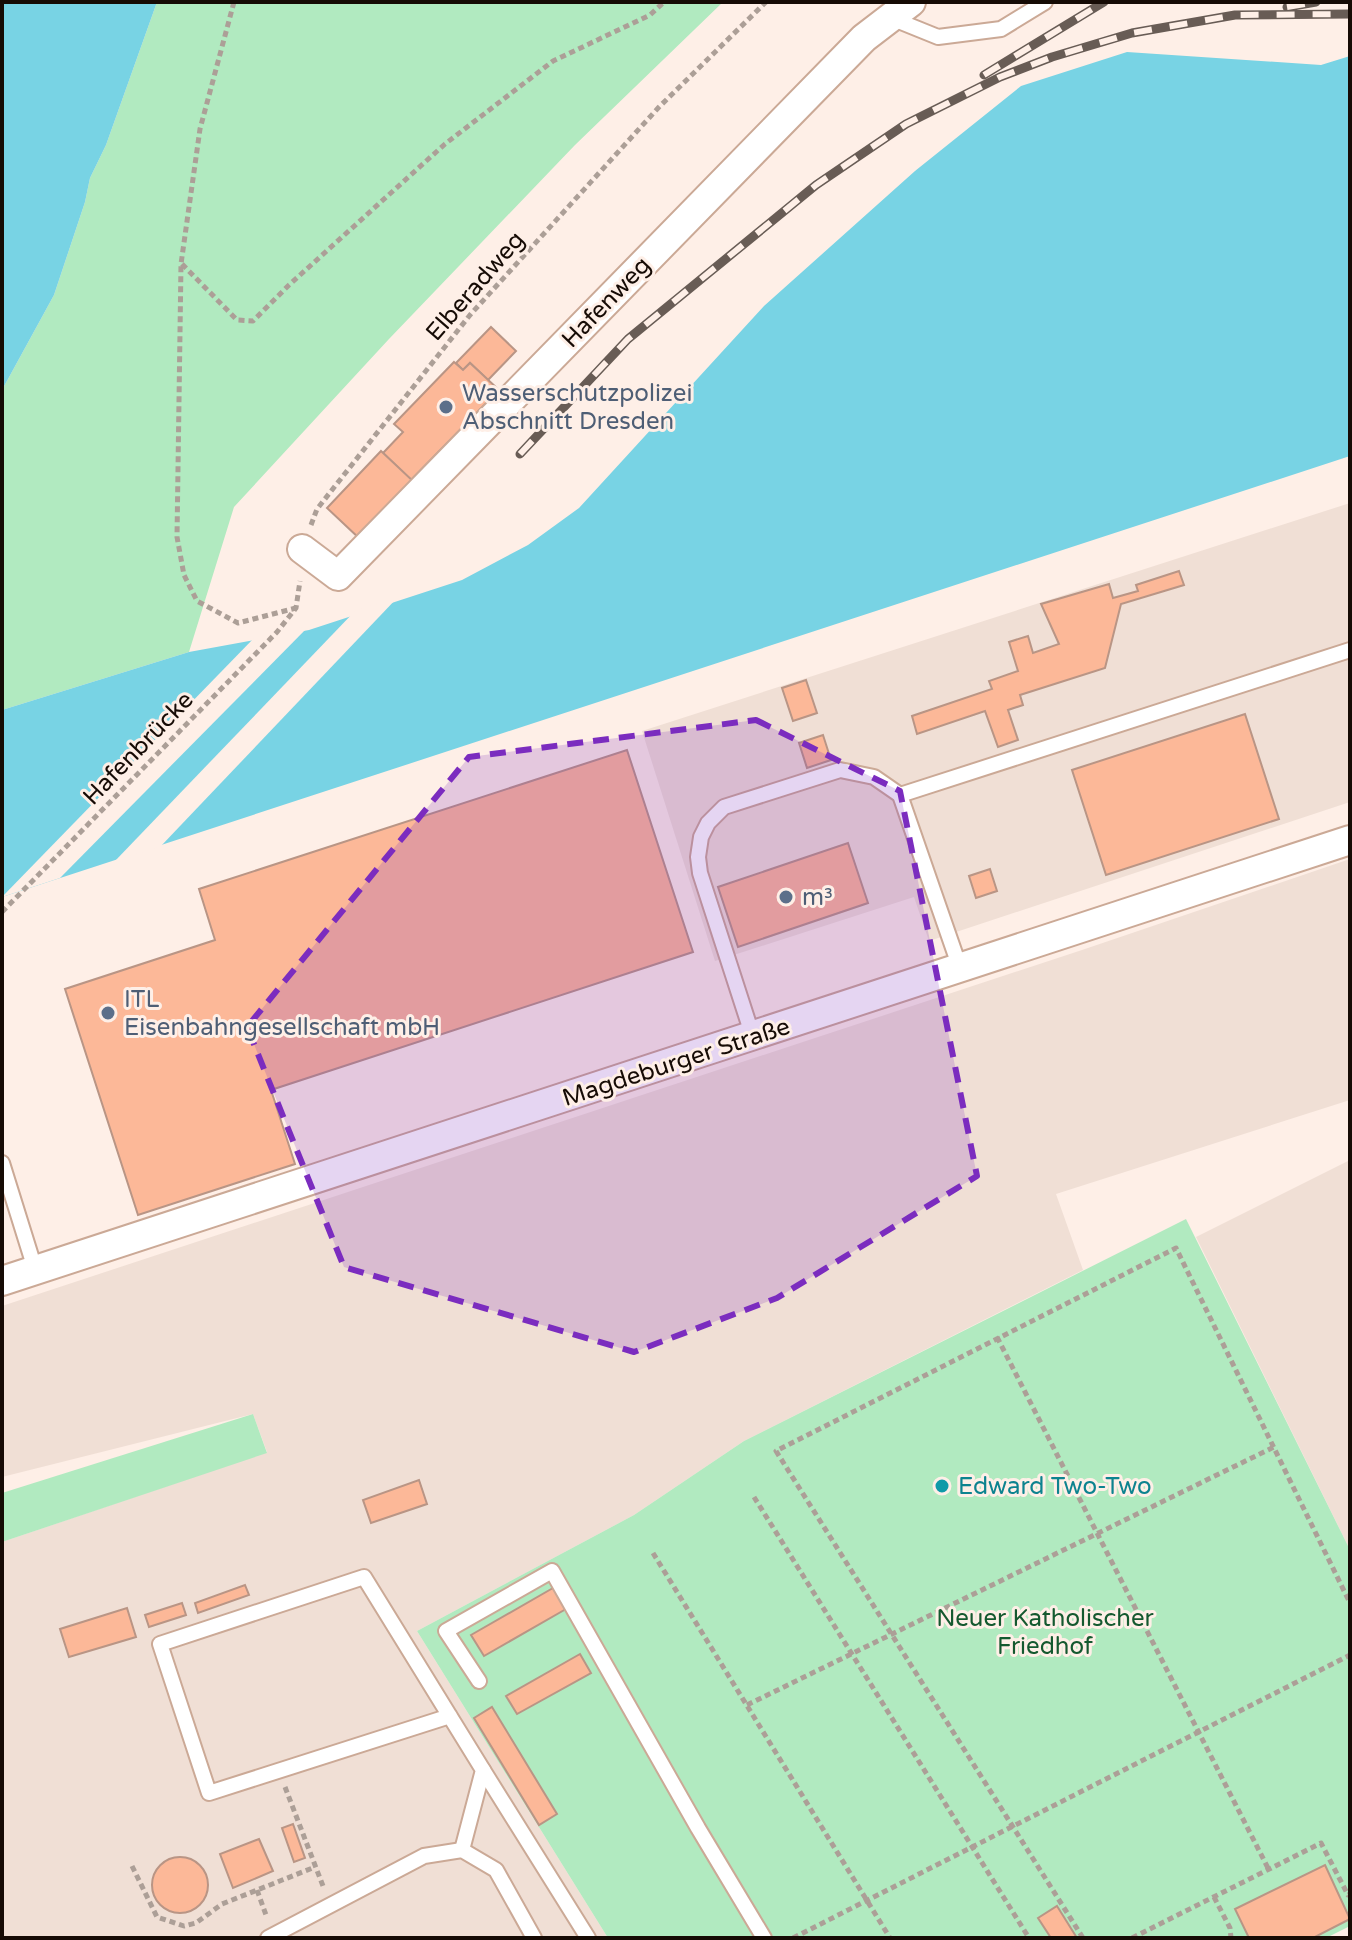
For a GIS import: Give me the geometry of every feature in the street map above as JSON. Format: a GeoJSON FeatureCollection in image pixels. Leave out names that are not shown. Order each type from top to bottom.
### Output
{"type":"FeatureCollection","features":[{"type":"Feature","properties":{"kind":"street","name":"Hafenweg"},"geometry":{"type":"LineString","coordinates":[[302,549],[338,576],[864,38],[901,10]]}},
{"type":"Feature","properties":{"kind":"street","name":"Magdeburger Straße"},"geometry":{"type":"LineString","coordinates":[[2,1281],[1350,840]]}},
{"type":"Feature","properties":{"kind":"lane"},"geometry":{"type":"LineString","coordinates":[[901,10],[938,37],[1001,29],[1045,2]]}},
{"type":"Feature","properties":{"kind":"lane"},"geometry":{"type":"LineString","coordinates":[[900,795],[1350,650]]}},
{"type":"Feature","properties":{"kind":"lane"},"geometry":{"type":"LineString","coordinates":[[753,1037],[700,873],[698,857],[701,837],[708,823],[724,807],[840,770],[874,777],[900,795],[960,968]]}},
{"type":"Feature","properties":{"kind":"lane"},"geometry":{"type":"LineString","coordinates":[[2,1163],[35,1269]]}},
{"type":"Feature","properties":{"kind":"lane"},"geometry":{"type":"LineString","coordinates":[[479,1681],[446,1631],[552,1571],[764,1938]]}},
{"type":"Feature","properties":{"kind":"lane"},"geometry":{"type":"LineString","coordinates":[[450,1716],[209,1793],[160,1644],[364,1577],[588,1938]]}},
{"type":"Feature","properties":{"kind":"lane"},"geometry":{"type":"LineString","coordinates":[[462,1850],[483,1770]]}},
{"type":"Feature","properties":{"kind":"lane"},"geometry":{"type":"LineString","coordinates":[[268,1938],[424,1856],[462,1850],[496,1870],[534,1938]]}},
{"type":"Feature","properties":{"kind":"path"},"geometry":{"type":"LineString","coordinates":[[234,2],[200,129],[181,264],[177,537],[184,575],[197,601],[238,623],[296,608]]}},
{"type":"Feature","properties":{"kind":"path"},"geometry":{"type":"LineString","coordinates":[[181,264],[237,320],[253,321],[445,144],[553,61],[650,15],[664,2]]}},
{"type":"Feature","properties":{"kind":"path","name":"Elberadweg"},"geometry":{"type":"LineString","coordinates":[[296,608],[302,549],[317,509],[470,315],[659,107],[766,2]]}},
{"type":"Feature","properties":{"kind":"path","name":"Hafenbrücke"},"geometry":{"type":"LineString","coordinates":[[2,912],[277,632],[296,608]]}},
{"type":"Feature","properties":{"kind":"path"},"geometry":{"type":"LineString","coordinates":[[1083,1938],[776,1451],[1176,1248],[1350,1603]]}},
{"type":"Feature","properties":{"kind":"path"},"geometry":{"type":"LineString","coordinates":[[997,1337],[1269,1870]]}},
{"type":"Feature","properties":{"kind":"path"},"geometry":{"type":"LineString","coordinates":[[747,1705],[1274,1447]]}},
{"type":"Feature","properties":{"kind":"path"},"geometry":{"type":"LineString","coordinates":[[754,1497],[1029,1938]]}},
{"type":"Feature","properties":{"kind":"path"},"geometry":{"type":"LineString","coordinates":[[653,1553],[890,1938]]}},
{"type":"Feature","properties":{"kind":"path"},"geometry":{"type":"LineString","coordinates":[[793,1938],[1350,1655]]}},
{"type":"Feature","properties":{"kind":"path"},"geometry":{"type":"LineString","coordinates":[[279,1771],[331,1906]]}},
{"type":"Feature","properties":{"kind":"path"},"geometry":{"type":"LineString","coordinates":[[1132,1938],[1321,1843],[1349,1896]]}},
{"type":"Feature","properties":{"kind":"path"},"geometry":{"type":"LineString","coordinates":[[132,1866],[157,1917],[184,1926],[196,1923],[222,1904],[315,1867]]}},
{"type":"Feature","properties":{"kind":"path"},"geometry":{"type":"LineString","coordinates":[[1214,1897],[1230,1928],[1231,1938]]}},
{"type":"Feature","properties":{"kind":"highlighted area"},"geometry":{"type":"Polygon","coordinates":[[[756,720],[900,791],[977,1176],[777,1298],[634,1352],[344,1267],[247,1027],[469,757],[756,720]]]}},
{"type":"Feature","properties":{"kind":"shaded area"},"geometry":{"type":"Polygon","coordinates":[[[1350,503],[1350,802],[929,941],[914,897],[715,961],[642,731],[1350,503]]]}},
{"type":"Feature","properties":{"kind":"shaded area"},"geometry":{"type":"Polygon","coordinates":[[[1350,859],[1350,1100],[1056,1194],[1083,1270],[744,1441],[634,1515],[417,1631],[608,1938],[2,1938],[2,1542],[267,1452],[253,1414],[2,1477],[2,1306],[1350,859]]]}},
{"type":"Feature","properties":{"kind":"shaded area"},"geometry":{"type":"Polygon","coordinates":[[[1350,1160],[1350,1550],[1196,1237],[1350,1160]]]}},
{"type":"Feature","properties":{"kind":"green space"},"geometry":{"type":"Polygon","coordinates":[[[157,2],[723,2],[575,145],[234,507],[189,652],[2,710],[2,390],[54,295],[90,178],[106,145],[157,2]]]}},
{"type":"Feature","properties":{"kind":"green space","name":"Neuer Katholischer Friedhof"},"geometry":{"type":"Polygon","coordinates":[[[1186,1219],[1350,1550],[1350,1926],[1326,1938],[608,1938],[417,1631],[634,1515],[744,1441],[1186,1219]]]}},
{"type":"Feature","properties":{"kind":"green space"},"geometry":{"type":"Polygon","coordinates":[[[253,1414],[267,1453],[2,1542],[2,1493],[253,1414]]]}},
{"type":"Feature","properties":{"kind":"water"},"geometry":{"type":"Polygon","coordinates":[[[2,2],[157,2],[106,145],[90,178],[54,295],[2,390],[2,2]]]}},
{"type":"Feature","properties":{"kind":"water"},"geometry":{"type":"Polygon","coordinates":[[[1127,52],[1321,65],[1350,56],[1350,456],[2,897],[2,710],[189,652],[309,630],[462,580],[528,545],[579,508],[764,306],[915,171],[1021,86],[1127,52]]]}},
{"type":"Feature","properties":{"kind":"pier"},"geometry":{"type":"Polygon","coordinates":[[[398,597],[161,846],[115,861],[355,611],[398,597]]]}},
{"type":"Feature","properties":{"kind":"pier"},"geometry":{"type":"Polygon","coordinates":[[[309,626],[60,878],[2,897],[255,637],[309,626]]]}},
{"type":"Feature","properties":{"kind":"building"},"geometry":{"type":"Polygon","coordinates":[[[491,327],[516,351],[488,380],[470,363],[463,370],[456,363],[491,327]]]}},
{"type":"Feature","properties":{"kind":"building","name":"Wasserschutzpolizei Abschnitt Dresden"},"geometry":{"type":"Polygon","coordinates":[[[454,362],[463,370],[470,363],[499,390],[411,480],[383,453],[403,432],[394,424],[454,362]]]}},
{"type":"Feature","properties":{"kind":"building"},"geometry":{"type":"Polygon","coordinates":[[[381,451],[415,483],[360,539],[327,508],[381,451]]]}},
{"type":"Feature","properties":{"kind":"building"},"geometry":{"type":"Polygon","coordinates":[[[1179,571],[1184,585],[1121,604],[1105,668],[1020,695],[1023,705],[1008,710],[1018,740],[998,747],[985,711],[917,734],[912,716],[992,689],[989,681],[1018,671],[1009,642],[1028,636],[1033,653],[1059,644],[1041,604],[1109,584],[1113,598],[1138,591],[1136,585],[1179,571]]]}},
{"type":"Feature","properties":{"kind":"building"},"geometry":{"type":"Polygon","coordinates":[[[806,680],[817,713],[793,721],[782,688],[806,680]]]}},
{"type":"Feature","properties":{"kind":"building"},"geometry":{"type":"Polygon","coordinates":[[[1245,714],[1279,819],[1106,875],[1072,770],[1245,714]]]}},
{"type":"Feature","properties":{"kind":"building"},"geometry":{"type":"Polygon","coordinates":[[[823,735],[831,760],[807,768],[799,743],[823,735]]]}},
{"type":"Feature","properties":{"kind":"building"},"geometry":{"type":"Polygon","coordinates":[[[627,750],[693,952],[271,1090],[295,1164],[138,1215],[65,989],[215,940],[199,889],[627,750]]]}},
{"type":"Feature","properties":{"kind":"building"},"geometry":{"type":"Polygon","coordinates":[[[848,843],[868,903],[738,947],[718,887],[848,843]]]}},
{"type":"Feature","properties":{"kind":"building"},"geometry":{"type":"Polygon","coordinates":[[[990,869],[997,891],[976,898],[969,876],[990,869]]]}},
{"type":"Feature","properties":{"kind":"building"},"geometry":{"type":"Polygon","coordinates":[[[419,1480],[427,1504],[371,1523],[363,1500],[419,1480]]]}},
{"type":"Feature","properties":{"kind":"building"},"geometry":{"type":"Polygon","coordinates":[[[245,1585],[249,1595],[198,1613],[195,1603],[245,1585]]]}},
{"type":"Feature","properties":{"kind":"building"},"geometry":{"type":"Polygon","coordinates":[[[553,1588],[566,1609],[484,1656],[471,1635],[553,1588]]]}},
{"type":"Feature","properties":{"kind":"building"},"geometry":{"type":"Polygon","coordinates":[[[182,1603],[186,1615],[149,1627],[145,1615],[182,1603]]]}},
{"type":"Feature","properties":{"kind":"building"},"geometry":{"type":"Polygon","coordinates":[[[127,1608],[136,1637],[69,1657],[60,1629],[127,1608]]]}},
{"type":"Feature","properties":{"kind":"building"},"geometry":{"type":"Polygon","coordinates":[[[580,1654],[591,1673],[517,1714],[506,1696],[580,1654]]]}},
{"type":"Feature","properties":{"kind":"building"},"geometry":{"type":"Polygon","coordinates":[[[492,1707],[557,1814],[539,1825],[474,1718],[492,1707]]]}},
{"type":"Feature","properties":{"kind":"building"},"geometry":{"type":"Polygon","coordinates":[[[293,1824],[305,1858],[294,1862],[282,1828],[293,1824]]]}},
{"type":"Feature","properties":{"kind":"building"},"geometry":{"type":"Polygon","coordinates":[[[259,1839],[273,1871],[233,1888],[220,1854],[259,1839]]]}},
{"type":"Feature","properties":{"kind":"building"},"geometry":{"type":"Polygon","coordinates":[[[180,1857],[200,1865],[208,1885],[200,1905],[180,1913],[160,1905],[152,1885],[160,1865],[180,1857]]]}},
{"type":"Feature","properties":{"kind":"building"},"geometry":{"type":"Polygon","coordinates":[[[1325,1865],[1350,1919],[1313,1938],[1249,1938],[1235,1909],[1325,1865]]]}},
{"type":"Feature","properties":{"kind":"building"},"geometry":{"type":"Polygon","coordinates":[[[1057,1906],[1077,1938],[1051,1938],[1038,1918],[1057,1906]]]}},
{"type":"Feature","properties":{"kind":"railway"},"geometry":{"type":"LineString","coordinates":[[984,75],[1104,2]]}},
{"type":"Feature","properties":{"kind":"railway"},"geometry":{"type":"LineString","coordinates":[[1287,7],[1316,2]]}},
{"type":"Feature","properties":{"kind":"railway"},"geometry":{"type":"LineString","coordinates":[[520,454],[628,339],[816,185],[906,124],[1000,77],[1052,57],[1132,33],[1235,15],[1350,14]]}},
{"type":"Feature","properties":{"kind":"place","name":"Wasserschutzpolizei Abschnitt Dresden"},"geometry":{"type":"Point","coordinates":[446,407]}},
{"type":"Feature","properties":{"kind":"place","name":"m³"},"geometry":{"type":"Point","coordinates":[786,897]}},
{"type":"Feature","properties":{"kind":"place","name":"ITL Eisenbahngesellschaft mbH"},"geometry":{"type":"Point","coordinates":[108,1013]}},
{"type":"Feature","properties":{"kind":"place","name":"Edward Two-Two"},"geometry":{"type":"Point","coordinates":[942,1486]}}]}
